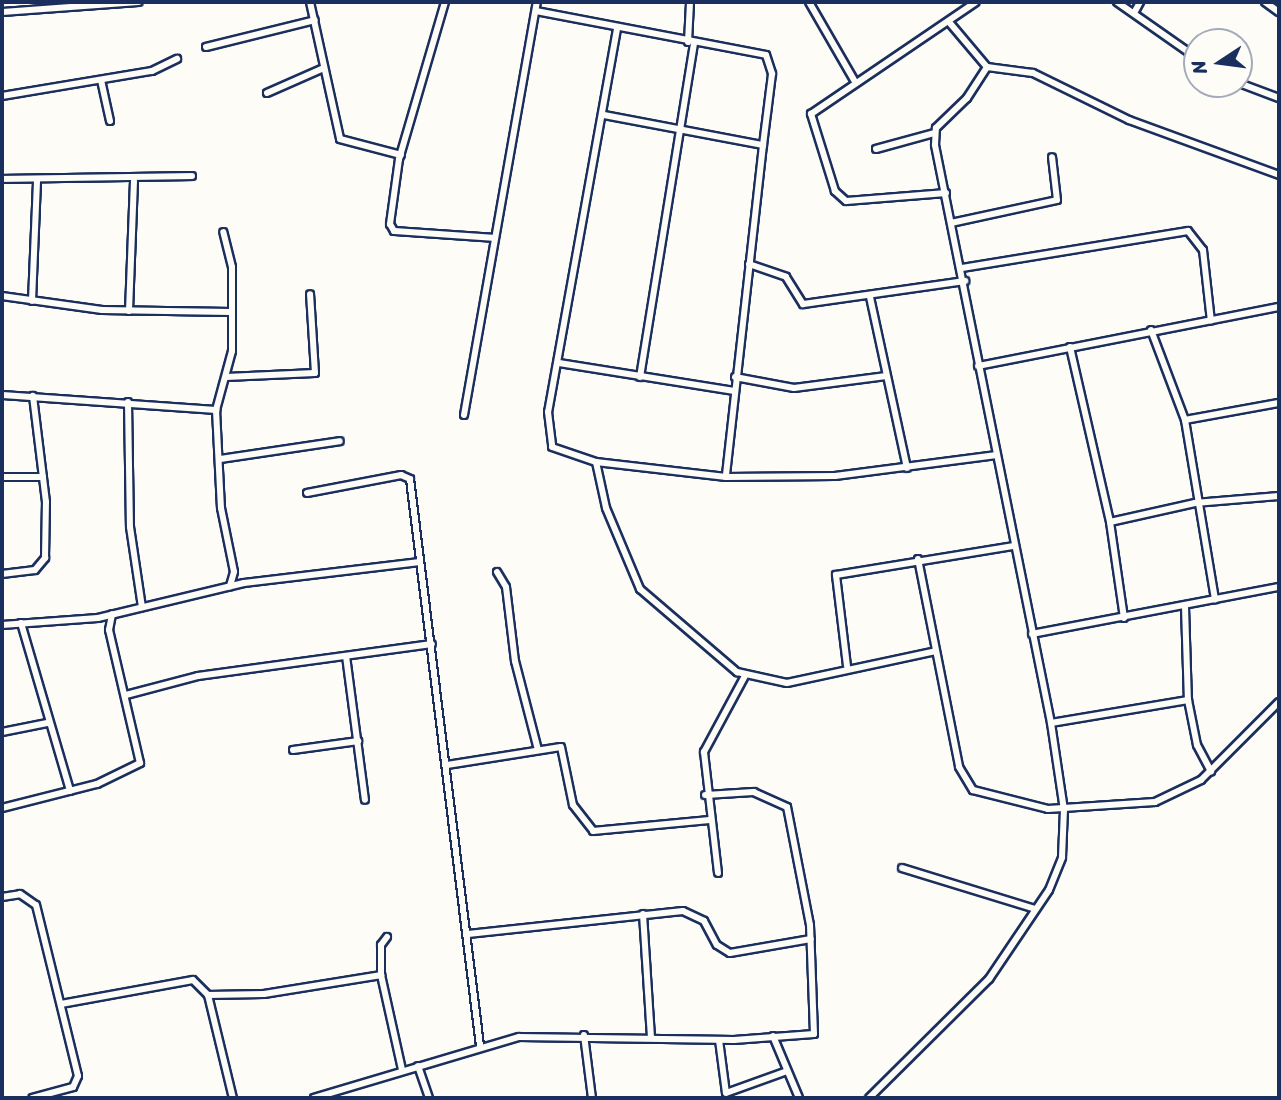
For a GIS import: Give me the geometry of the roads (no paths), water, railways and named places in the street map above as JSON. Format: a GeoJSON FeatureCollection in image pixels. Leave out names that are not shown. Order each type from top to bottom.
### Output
{"type":"FeatureCollection","features":[{"type":"Feature","properties":{"kind":"street"},"geometry":{"type":"LineString","coordinates":[[2,12],[42,4],[139,2]]}},
{"type":"Feature","properties":{"kind":"street"},"geometry":{"type":"LineString","coordinates":[[310,2],[340,139],[401,155]]}},
{"type":"Feature","properties":{"kind":"street"},"geometry":{"type":"LineString","coordinates":[[445,2],[401,155],[391,229],[493,238]]}},
{"type":"Feature","properties":{"kind":"street"},"geometry":{"type":"LineString","coordinates":[[464,415],[493,238],[537,2]]}},
{"type":"Feature","properties":{"kind":"street"},"geometry":{"type":"LineString","coordinates":[[640,377],[675,132],[691,42],[690,2]]}},
{"type":"Feature","properties":{"kind":"street"},"geometry":{"type":"LineString","coordinates":[[809,2],[854,80]]}},
{"type":"Feature","properties":{"kind":"street"},"geometry":{"type":"LineString","coordinates":[[946,193],[864,202],[839,197],[811,114],[854,80],[949,22],[976,2]]}},
{"type":"Feature","properties":{"kind":"street"},"geometry":{"type":"LineString","coordinates":[[1117,2],[1183,48]]}},
{"type":"Feature","properties":{"kind":"street"},"geometry":{"type":"LineString","coordinates":[[1133,13],[1140,2]]}},
{"type":"Feature","properties":{"kind":"street"},"geometry":{"type":"LineString","coordinates":[[1265,2],[1279,12]]}},
{"type":"Feature","properties":{"kind":"street"},"geometry":{"type":"LineString","coordinates":[[536,11],[617,29],[754,50],[771,63],[733,391],[726,477]]}},
{"type":"Feature","properties":{"kind":"street"},"geometry":{"type":"LineString","coordinates":[[206,47],[315,20]]}},
{"type":"Feature","properties":{"kind":"street"},"geometry":{"type":"LineString","coordinates":[[949,22],[987,67],[1033,72],[1129,120],[1279,175]]}},
{"type":"Feature","properties":{"kind":"street"},"geometry":{"type":"LineString","coordinates":[[617,29],[559,363],[549,441],[559,452],[596,463],[726,477],[907,468],[997,455]]}},
{"type":"Feature","properties":{"kind":"street"},"geometry":{"type":"LineString","coordinates":[[2,96],[152,71],[177,59]]}},
{"type":"Feature","properties":{"kind":"street"},"geometry":{"type":"LineString","coordinates":[[876,149],[934,133],[987,67]]}},
{"type":"Feature","properties":{"kind":"street"},"geometry":{"type":"LineString","coordinates":[[267,93],[324,68]]}},
{"type":"Feature","properties":{"kind":"street"},"geometry":{"type":"LineString","coordinates":[[102,80],[110,121]]}},
{"type":"Feature","properties":{"kind":"street"},"geometry":{"type":"LineString","coordinates":[[1253,88],[1279,98]]}},
{"type":"Feature","properties":{"kind":"street"},"geometry":{"type":"LineString","coordinates":[[604,115],[675,132],[763,145]]}},
{"type":"Feature","properties":{"kind":"street"},"geometry":{"type":"LineString","coordinates":[[869,1098],[989,979],[1058,873],[1064,810],[1051,723],[1013,546],[978,366],[965,281],[934,133]]}},
{"type":"Feature","properties":{"kind":"street"},"geometry":{"type":"LineString","coordinates":[[951,223],[1057,200],[1052,157]]}},
{"type":"Feature","properties":{"kind":"street"},"geometry":{"type":"LineString","coordinates":[[2,178],[134,181],[192,176]]}},
{"type":"Feature","properties":{"kind":"street"},"geometry":{"type":"LineString","coordinates":[[32,301],[37,180]]}},
{"type":"Feature","properties":{"kind":"street"},"geometry":{"type":"LineString","coordinates":[[130,311],[134,181]]}},
{"type":"Feature","properties":{"kind":"street"},"geometry":{"type":"LineString","coordinates":[[962,268],[1188,231],[1203,250],[1211,321]]}},
{"type":"Feature","properties":{"kind":"street"},"geometry":{"type":"LineString","coordinates":[[223,232],[232,267],[231,312],[226,377],[216,410],[221,508],[234,572],[230,586]]}},
{"type":"Feature","properties":{"kind":"street"},"geometry":{"type":"LineString","coordinates":[[749,264],[786,277],[803,304],[870,297],[965,281]]}},
{"type":"Feature","properties":{"kind":"street"},"geometry":{"type":"LineString","coordinates":[[226,377],[314,373],[310,294]]}},
{"type":"Feature","properties":{"kind":"street"},"geometry":{"type":"LineString","coordinates":[[2,296],[130,311],[231,312]]}},
{"type":"Feature","properties":{"kind":"street"},"geometry":{"type":"LineString","coordinates":[[870,297],[907,468]]}},
{"type":"Feature","properties":{"kind":"street"},"geometry":{"type":"LineString","coordinates":[[978,366],[1279,307]]}},
{"type":"Feature","properties":{"kind":"street"},"geometry":{"type":"LineString","coordinates":[[1151,330],[1185,420],[1195,503],[1216,600]]}},
{"type":"Feature","properties":{"kind":"street"},"geometry":{"type":"LineString","coordinates":[[1070,348],[1110,522],[1124,618]]}},
{"type":"Feature","properties":{"kind":"street"},"geometry":{"type":"LineString","coordinates":[[559,363],[733,391]]}},
{"type":"Feature","properties":{"kind":"street"},"geometry":{"type":"LineString","coordinates":[[735,377],[794,388],[886,376]]}},
{"type":"Feature","properties":{"kind":"street"},"geometry":{"type":"LineString","coordinates":[[2,395],[216,410]]}},
{"type":"Feature","properties":{"kind":"street"},"geometry":{"type":"LineString","coordinates":[[2,574],[43,565],[43,477],[33,396]]}},
{"type":"Feature","properties":{"kind":"street"},"geometry":{"type":"LineString","coordinates":[[128,402],[130,527],[142,607]]}},
{"type":"Feature","properties":{"kind":"street"},"geometry":{"type":"LineString","coordinates":[[1185,420],[1279,403]]}},
{"type":"Feature","properties":{"kind":"street"},"geometry":{"type":"LineString","coordinates":[[220,459],[340,441]]}},
{"type":"Feature","properties":{"kind":"street"},"geometry":{"type":"LineString","coordinates":[[596,463],[606,508],[640,589],[725,666],[745,676],[787,683],[847,666],[936,652]]}},
{"type":"Feature","properties":{"kind":"street"},"geometry":{"type":"LineString","coordinates":[[2,477],[43,477]]}},
{"type":"Feature","properties":{"kind":"street"},"geometry":{"type":"LineString","coordinates":[[307,493],[408,477],[432,644],[480,1046]]}},
{"type":"Feature","properties":{"kind":"street"},"geometry":{"type":"LineString","coordinates":[[1110,522],[1195,503],[1279,496]]}},
{"type":"Feature","properties":{"kind":"street"},"geometry":{"type":"LineString","coordinates":[[847,666],[836,575],[918,559],[1013,546]]}},
{"type":"Feature","properties":{"kind":"street"},"geometry":{"type":"LineString","coordinates":[[918,559],[965,786],[1064,810],[1154,802],[1211,771],[1279,702]]}},
{"type":"Feature","properties":{"kind":"street"},"geometry":{"type":"LineString","coordinates":[[2,625],[98,618],[244,583],[420,562]]}},
{"type":"Feature","properties":{"kind":"street"},"geometry":{"type":"LineString","coordinates":[[234,572],[244,583]]}},
{"type":"Feature","properties":{"kind":"street"},"geometry":{"type":"LineString","coordinates":[[497,572],[506,587],[515,661],[538,750]]}},
{"type":"Feature","properties":{"kind":"street"},"geometry":{"type":"LineString","coordinates":[[1032,634],[1279,587]]}},
{"type":"Feature","properties":{"kind":"street"},"geometry":{"type":"LineString","coordinates":[[1185,607],[1188,700],[1196,745],[1211,771]]}},
{"type":"Feature","properties":{"kind":"street"},"geometry":{"type":"LineString","coordinates":[[2,808],[70,791],[140,763],[109,630],[112,614]]}},
{"type":"Feature","properties":{"kind":"street"},"geometry":{"type":"LineString","coordinates":[[98,618],[109,630]]}},
{"type":"Feature","properties":{"kind":"street"},"geometry":{"type":"LineString","coordinates":[[21,623],[47,723],[70,791]]}},
{"type":"Feature","properties":{"kind":"street"},"geometry":{"type":"LineString","coordinates":[[125,695],[198,676],[432,644]]}},
{"type":"Feature","properties":{"kind":"street"},"geometry":{"type":"LineString","coordinates":[[346,656],[365,800]]}},
{"type":"Feature","properties":{"kind":"street"},"geometry":{"type":"LineString","coordinates":[[718,873],[705,795],[706,746],[745,676]]}},
{"type":"Feature","properties":{"kind":"street"},"geometry":{"type":"LineString","coordinates":[[1051,723],[1188,700]]}},
{"type":"Feature","properties":{"kind":"street"},"geometry":{"type":"LineString","coordinates":[[2,733],[47,723]]}},
{"type":"Feature","properties":{"kind":"street"},"geometry":{"type":"LineString","coordinates":[[293,750],[358,741]]}},
{"type":"Feature","properties":{"kind":"street"},"geometry":{"type":"LineString","coordinates":[[447,765],[538,750],[564,751],[573,805],[593,831],[709,820]]}},
{"type":"Feature","properties":{"kind":"street"},"geometry":{"type":"LineString","coordinates":[[314,1098],[480,1046],[535,1035],[719,1040],[815,1032],[811,939],[787,807],[754,792],[705,795]]}},
{"type":"Feature","properties":{"kind":"street"},"geometry":{"type":"LineString","coordinates":[[902,868],[1035,909]]}},
{"type":"Feature","properties":{"kind":"street"},"geometry":{"type":"LineString","coordinates":[[2,897],[20,894],[36,905],[61,1004],[76,1085],[32,1098]]}},
{"type":"Feature","properties":{"kind":"street"},"geometry":{"type":"LineString","coordinates":[[468,934],[643,914],[691,912],[730,953],[811,939]]}},
{"type":"Feature","properties":{"kind":"street"},"geometry":{"type":"LineString","coordinates":[[643,914],[652,1037]]}},
{"type":"Feature","properties":{"kind":"street"},"geometry":{"type":"LineString","coordinates":[[387,937],[381,945],[381,975],[402,1070]]}},
{"type":"Feature","properties":{"kind":"street"},"geometry":{"type":"LineString","coordinates":[[61,1004],[188,980],[208,995],[264,994],[381,975]]}},
{"type":"Feature","properties":{"kind":"street"},"geometry":{"type":"LineString","coordinates":[[208,995],[233,1098],[243,1098]]}},
{"type":"Feature","properties":{"kind":"street"},"geometry":{"type":"LineString","coordinates":[[584,1035],[592,1098]]}},
{"type":"Feature","properties":{"kind":"street"},"geometry":{"type":"LineString","coordinates":[[773,1037],[799,1098]]}},
{"type":"Feature","properties":{"kind":"street"},"geometry":{"type":"LineString","coordinates":[[719,1040],[726,1093],[787,1070]]}},
{"type":"Feature","properties":{"kind":"street"},"geometry":{"type":"LineString","coordinates":[[418,1066],[429,1098]]}}]}
